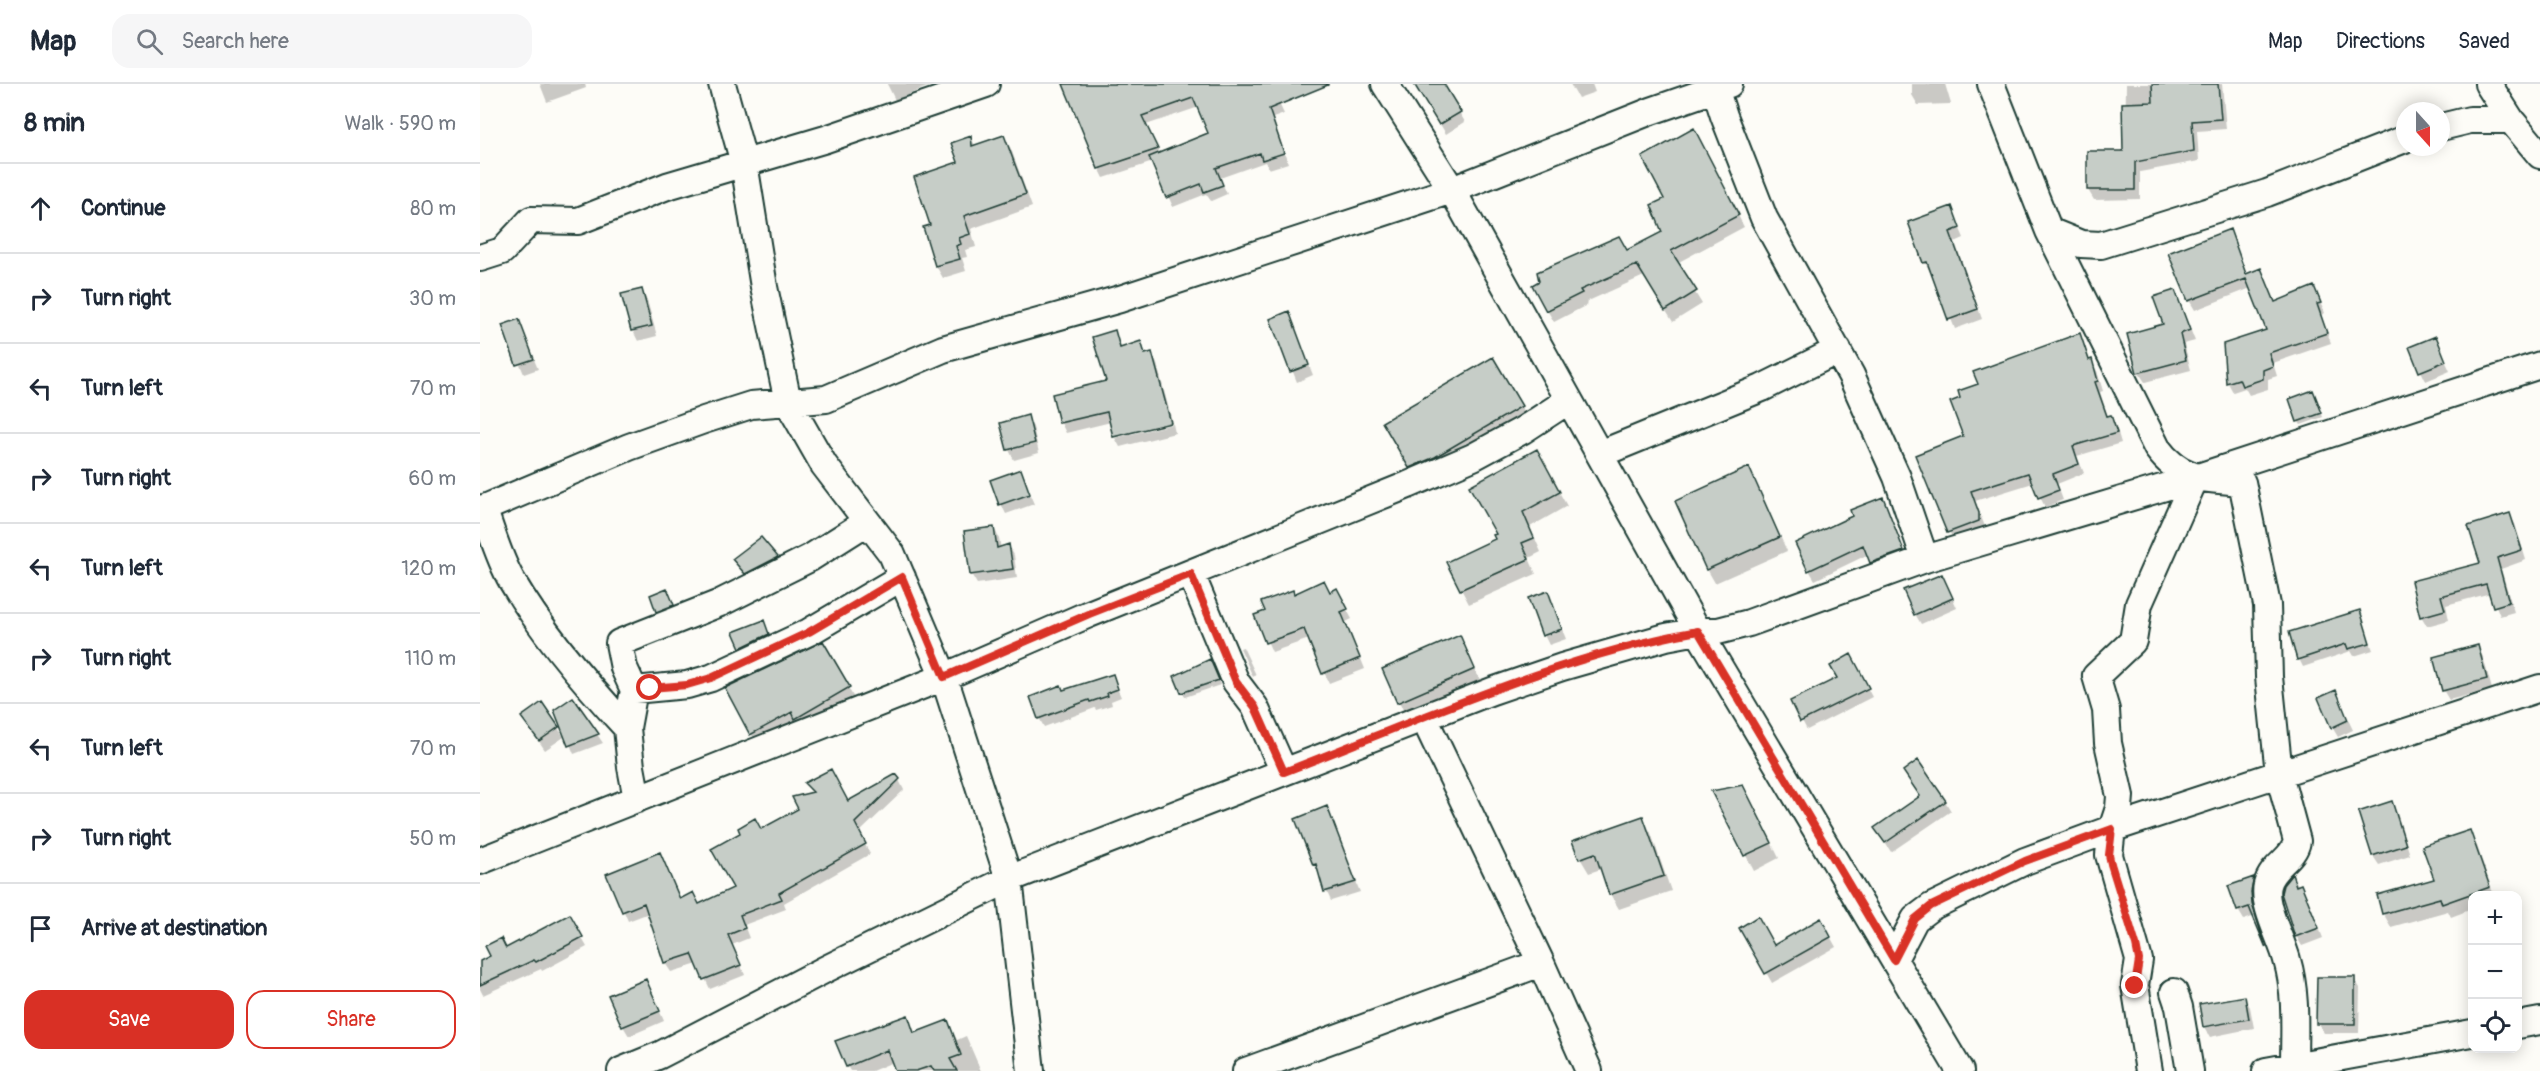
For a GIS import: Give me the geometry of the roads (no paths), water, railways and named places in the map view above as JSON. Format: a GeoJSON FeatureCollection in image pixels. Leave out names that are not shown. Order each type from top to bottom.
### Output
{"type":"FeatureCollection","features":[{"type":"Feature","properties":{"kind":"street"},"geometry":{"type":"LineString","coordinates":[[723,84],[744,163],[764,287],[788,402],[824,465],[892,554],[944,677],[1009,879],[1031,1071]]}},
{"type":"Feature","properties":{"kind":"street"},"geometry":{"type":"LineString","coordinates":[[480,258],[502,251],[531,220],[578,221],[667,186],[826,140],[960,88],[986,84]]}},
{"type":"Feature","properties":{"kind":"street"},"geometry":{"type":"LineString","coordinates":[[1385,84],[1452,190],[1698,631],[1960,1071]]}},
{"type":"Feature","properties":{"kind":"street"},"geometry":{"type":"LineString","coordinates":[[1991,84],[2049,231],[2157,448],[2170,462],[2195,478],[2242,482],[2267,605],[2269,677],[2279,774],[2298,841],[2296,848],[2276,869],[2266,886],[2268,904],[2287,960],[2305,1067]]}},
{"type":"Feature","properties":{"kind":"street"},"geometry":{"type":"LineString","coordinates":[[2488,84],[2511,120],[2540,155]]}},
{"type":"Feature","properties":{"kind":"street"},"geometry":{"type":"LineString","coordinates":[[627,728],[594,693],[544,628],[511,579],[481,509],[629,447],[704,420],[751,405],[826,399],[943,349],[1120,299],[1452,190],[1651,111],[1722,86],[1724,116],[1764,218],[1838,350],[1897,477],[1925,559]]}},
{"type":"Feature","properties":{"kind":"street"},"geometry":{"type":"LineString","coordinates":[[2450,125],[2470,120],[2511,120]]}},
{"type":"Feature","properties":{"kind":"street"},"geometry":{"type":"LineString","coordinates":[[2049,231],[2081,244],[2101,245],[2267,193],[2396,143]]}},
{"type":"Feature","properties":{"kind":"street"},"geometry":{"type":"LineString","coordinates":[[1600,454],[1762,388],[1838,350]]}},
{"type":"Feature","properties":{"kind":"street"},"geometry":{"type":"LineString","coordinates":[[621,1071],[660,1055],[826,969],[1009,879],[1492,691],[1562,667],[1666,637],[1698,631],[1718,631],[1749,623],[1925,559],[2195,478],[2540,365]]}},
{"type":"Feature","properties":{"kind":"street"},"geometry":{"type":"LineString","coordinates":[[480,861],[944,677],[1089,614],[1473,457],[1523,430],[1569,400]]}},
{"type":"Feature","properties":{"kind":"street"},"geometry":{"type":"LineString","coordinates":[[2149,1071],[2135,986],[2139,960],[2109,855],[2112,829],[2119,808],[2120,796],[2108,743],[2106,710],[2096,676],[2133,641],[2139,604],[2195,478]]}},
{"type":"Feature","properties":{"kind":"street"},"geometry":{"type":"LineString","coordinates":[[637,798],[630,767],[627,728],[634,690],[624,668],[619,643],[720,603],[810,558],[867,522]]}},
{"type":"Feature","properties":{"kind":"street"},"geometry":{"type":"LineString","coordinates":[[1191,574],[1236,682],[1255,707],[1284,772]]}},
{"type":"Feature","properties":{"kind":"street"},"geometry":{"type":"LineString","coordinates":[[634,690],[687,685],[711,678],[809,632],[902,577]]}},
{"type":"Feature","properties":{"kind":"street"},"geometry":{"type":"LineString","coordinates":[[1894,960],[1915,919],[1931,906],[2025,861],[2112,829],[2540,687]]}},
{"type":"Feature","properties":{"kind":"street"},"geometry":{"type":"LineString","coordinates":[[1424,718],[1541,963],[1589,1071]]}},
{"type":"Feature","properties":{"kind":"street"},"geometry":{"type":"LineString","coordinates":[[1246,1071],[1541,963]]}},
{"type":"Feature","properties":{"kind":"street"},"geometry":{"type":"LineString","coordinates":[[2174,992],[2179,1007],[2190,1071]]}},
{"type":"Feature","properties":{"kind":"street"},"geometry":{"type":"LineString","coordinates":[[2522,1024],[2540,1021]]}},
{"type":"Feature","properties":{"kind":"street"},"geometry":{"type":"LineString","coordinates":[[2266,1071],[2305,1067],[2468,1034]]}}]}
